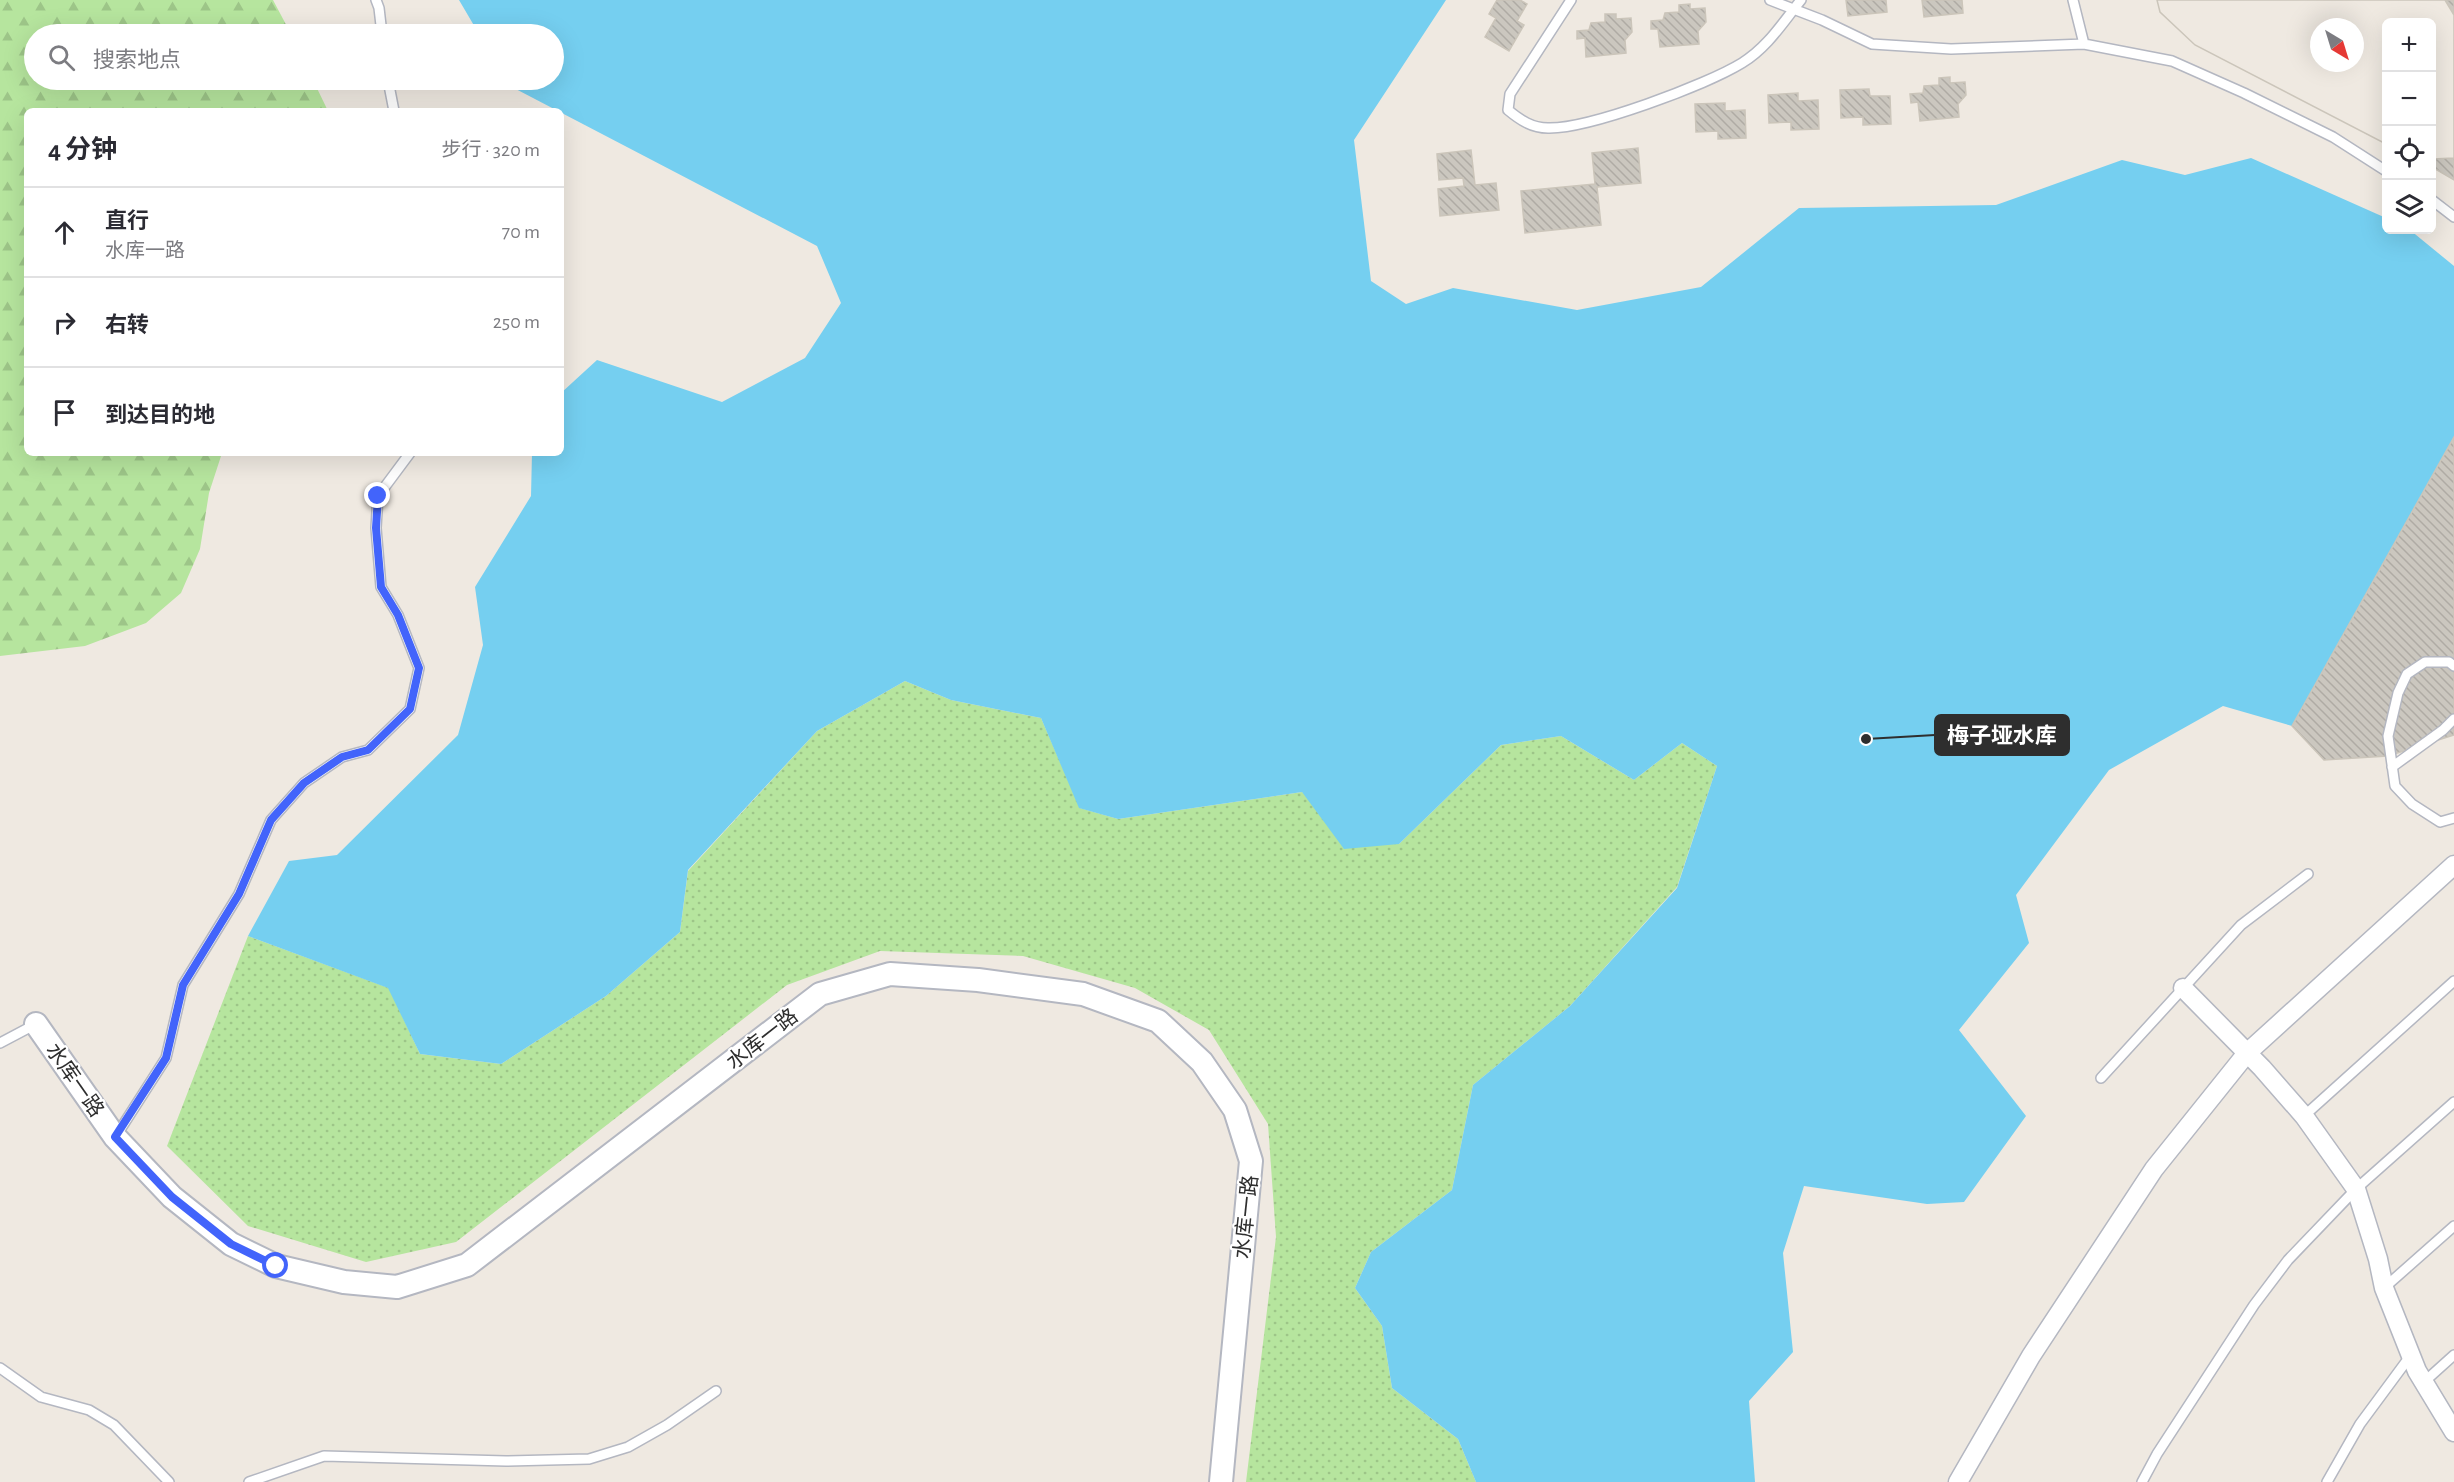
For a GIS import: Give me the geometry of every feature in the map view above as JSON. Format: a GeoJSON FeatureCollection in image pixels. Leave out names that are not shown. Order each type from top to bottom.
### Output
{"type":"FeatureCollection","features":[{"type":"Feature","properties":{"kind":"street"},"geometry":{"type":"LineString","coordinates":[[1958,1482],[2031,1356],[2154,1169],[2247,1053],[2454,865]]}},
{"type":"Feature","properties":{"kind":"street","name":"水库一路"},"geometry":{"type":"LineString","coordinates":[[36,1024],[115,1137],[172,1197],[231,1244],[276,1266],[345,1282],[397,1287],[467,1265],[820,994],[890,974],[978,980],[1083,994],[1158,1021],[1202,1062],[1234,1110],[1251,1161],[1221,1482]]}},
{"type":"Feature","properties":{"kind":"street"},"geometry":{"type":"LineString","coordinates":[[2184,988],[2304,1116],[2356,1189],[2378,1259],[2384,1288],[2411,1355],[2424,1382],[2454,1432]]}},
{"type":"Feature","properties":{"kind":"lane"},"geometry":{"type":"LineString","coordinates":[[376,0],[380,24]]}},
{"type":"Feature","properties":{"kind":"lane"},"geometry":{"type":"LineString","coordinates":[[1571,0],[1510,94],[1508,110],[1524,123],[1546,129],[1570,127],[1633,108],[1694,85],[1742,63],[1768,42],[1802,0]]}},
{"type":"Feature","properties":{"kind":"lane"},"geometry":{"type":"LineString","coordinates":[[1770,0],[1872,44],[1951,49],[2084,44],[2172,61],[2333,137],[2382,168]]}},
{"type":"Feature","properties":{"kind":"lane"},"geometry":{"type":"LineString","coordinates":[[2073,0],[2084,44]]}},
{"type":"Feature","properties":{"kind":"lane"},"geometry":{"type":"LineString","coordinates":[[390,90],[393,108]]}},
{"type":"Feature","properties":{"kind":"lane"},"geometry":{"type":"LineString","coordinates":[[2436,203],[2454,217]]}},
{"type":"Feature","properties":{"kind":"lane"},"geometry":{"type":"LineString","coordinates":[[115,1137],[166,1058],[183,985],[239,894],[271,820],[304,783],[342,757],[368,750],[410,709],[419,668],[398,615],[381,587],[376,528],[378,496],[408,456]]}},
{"type":"Feature","properties":{"kind":"lane"},"geometry":{"type":"LineString","coordinates":[[2454,666],[2449,662],[2425,662],[2407,674],[2398,693],[2388,736],[2395,786],[2412,804],[2440,822],[2454,818]]}},
{"type":"Feature","properties":{"kind":"lane"},"geometry":{"type":"LineString","coordinates":[[2392,767],[2443,730],[2454,718]]}},
{"type":"Feature","properties":{"kind":"lane"},"geometry":{"type":"LineString","coordinates":[[2101,1078],[2241,925],[2308,874]]}},
{"type":"Feature","properties":{"kind":"lane"},"geometry":{"type":"LineString","coordinates":[[2304,1116],[2454,981]]}},
{"type":"Feature","properties":{"kind":"lane"},"geometry":{"type":"LineString","coordinates":[[0,1043],[36,1024]]}},
{"type":"Feature","properties":{"kind":"lane"},"geometry":{"type":"LineString","coordinates":[[2142,1482],[2157,1454],[2254,1305],[2288,1260],[2356,1189],[2454,1102]]}},
{"type":"Feature","properties":{"kind":"lane"},"geometry":{"type":"LineString","coordinates":[[2384,1288],[2454,1226]]}},
{"type":"Feature","properties":{"kind":"lane"},"geometry":{"type":"LineString","coordinates":[[2327,1482],[2360,1424],[2411,1355]]}},
{"type":"Feature","properties":{"kind":"lane"},"geometry":{"type":"LineString","coordinates":[[2424,1382],[2454,1355]]}},
{"type":"Feature","properties":{"kind":"lane"},"geometry":{"type":"LineString","coordinates":[[0,1368],[41,1396],[89,1410],[114,1425],[169,1482]]}},
{"type":"Feature","properties":{"kind":"lane"},"geometry":{"type":"LineString","coordinates":[[249,1482],[324,1456],[506,1461],[589,1459],[627,1446],[667,1425],[716,1391]]}},
{"type":"Feature","properties":{"kind":"green space"},"geometry":{"type":"Polygon","coordinates":[[[0,0],[273,0],[286,24],[24,24],[24,90],[318,90],[327,108],[24,108],[24,456],[221,456],[209,493],[200,549],[181,593],[146,623],[85,646],[0,656],[0,0]]]}},
{"type":"Feature","properties":{"kind":"green space"},"geometry":{"type":"Polygon","coordinates":[[[905,681],[951,700],[1041,718],[1080,808],[1118,819],[1302,792],[1399,844],[1501,745],[1561,736],[1634,780],[1682,743],[1717,766],[1677,887],[1570,1006],[1473,1085],[1452,1190],[1371,1252],[1355,1288],[1382,1326],[1392,1388],[1458,1439],[1476,1482],[1246,1482],[1276,1237],[1268,1124],[1209,1030],[1135,988],[1023,956],[880,951],[787,985],[456,1242],[366,1262],[248,1226],[167,1146],[248,936],[389,988],[420,1054],[501,1064],[606,996],[680,932],[688,871],[817,731],[905,681]]]}},
{"type":"Feature","properties":{"kind":"water"},"geometry":{"type":"Polygon","coordinates":[[[459,0],[1446,0],[1354,140],[1371,281],[1406,304],[1453,288],[1577,310],[1701,287],[1799,208],[1996,205],[2122,160],[2185,175],[2251,158],[2382,216],[2382,234],[2415,234],[2454,266],[2454,437],[2292,726],[2223,706],[2109,770],[2016,895],[2029,943],[1959,1030],[2026,1116],[1964,1202],[1927,1204],[1804,1186],[1783,1253],[1793,1352],[1749,1401],[1755,1482],[1476,1482],[1458,1439],[1392,1388],[1382,1326],[1355,1288],[1371,1252],[1452,1190],[1473,1085],[1570,1006],[1677,888],[1717,766],[1682,743],[1634,780],[1561,736],[1501,745],[1399,844],[1344,849],[1302,792],[1118,819],[1079,808],[1041,718],[951,700],[905,681],[817,731],[688,870],[680,932],[606,996],[501,1064],[420,1054],[388,988],[248,936],[289,861],[337,855],[458,735],[483,645],[475,587],[531,496],[532,456],[564,456],[564,390],[597,360],[722,402],[805,358],[841,303],[817,246],[564,114],[564,108],[552,108],[518,90],[564,90],[564,24],[473,24],[459,0]]]}},
{"type":"Feature","properties":{"kind":"building"},"geometry":{"type":"Polygon","coordinates":[[[1497,0],[1520,0],[1527,4],[1517,21],[1524,25],[1509,51],[1485,37],[1496,18],[1489,14],[1497,0]]]}},
{"type":"Feature","properties":{"kind":"building"},"geometry":{"type":"Polygon","coordinates":[[[1846,0],[1886,0],[1887,12],[1848,16],[1846,0]]]}},
{"type":"Feature","properties":{"kind":"building"},"geometry":{"type":"Polygon","coordinates":[[[1922,0],[1962,0],[1963,13],[1924,17],[1922,0]]]}},
{"type":"Feature","properties":{"kind":"building"},"geometry":{"type":"Polygon","coordinates":[[[2157,0],[2445,0],[2454,15],[2454,158],[2436,159],[2436,18],[2382,18],[2382,142],[2195,45],[2160,12],[2157,0]]]}},
{"type":"Feature","properties":{"kind":"building"},"geometry":{"type":"Polygon","coordinates":[[[2157,0],[2454,0],[2454,180],[2436,169],[2436,18],[2382,18],[2382,142],[2195,45],[2160,12],[2157,0]]]}},
{"type":"Feature","properties":{"kind":"building"},"geometry":{"type":"Polygon","coordinates":[[[1690,4],[1690,9],[1705,8],[1706,22],[1698,31],[1699,44],[1660,47],[1658,29],[1651,29],[1651,21],[1663,20],[1665,13],[1679,12],[1679,5],[1690,4]]]}},
{"type":"Feature","properties":{"kind":"building"},"geometry":{"type":"Polygon","coordinates":[[[1605,14],[1616,14],[1616,19],[1631,18],[1632,32],[1625,40],[1626,53],[1586,57],[1585,38],[1577,39],[1577,31],[1589,30],[1591,23],[1605,22],[1605,14]]]}},
{"type":"Feature","properties":{"kind":"building"},"geometry":{"type":"Polygon","coordinates":[[[1950,77],[1950,83],[1965,82],[1966,95],[1958,104],[1959,117],[1920,121],[1918,102],[1911,103],[1910,94],[1923,93],[1924,86],[1939,85],[1939,78],[1950,77]]]}},
{"type":"Feature","properties":{"kind":"building"},"geometry":{"type":"Polygon","coordinates":[[[1869,89],[1870,96],[1890,96],[1891,124],[1863,125],[1863,117],[1841,118],[1840,90],[1869,89]]]}},
{"type":"Feature","properties":{"kind":"building"},"geometry":{"type":"Polygon","coordinates":[[[1798,93],[1798,101],[1818,100],[1819,129],[1791,130],[1791,122],[1769,123],[1768,95],[1798,93]]]}},
{"type":"Feature","properties":{"kind":"building"},"geometry":{"type":"Polygon","coordinates":[[[1725,103],[1725,111],[1745,110],[1746,138],[1718,139],[1718,131],[1696,132],[1695,104],[1725,103]]]}},
{"type":"Feature","properties":{"kind":"building"},"geometry":{"type":"Polygon","coordinates":[[[1638,148],[1641,183],[1597,187],[1601,225],[1525,233],[1521,191],[1595,184],[1592,153],[1638,148]]]}},
{"type":"Feature","properties":{"kind":"building"},"geometry":{"type":"Polygon","coordinates":[[[1471,150],[1475,185],[1496,183],[1499,210],[1440,216],[1438,189],[1464,186],[1463,178],[1439,180],[1437,154],[1471,150]]]}},
{"type":"Feature","properties":{"kind":"building"},"geometry":{"type":"Polygon","coordinates":[[[2454,437],[2454,735],[2388,756],[2324,760],[2292,726],[2454,437]]]}},
{"type":"Feature","properties":{"kind":"place","name":"梅子垭水库"},"geometry":{"type":"Point","coordinates":[1866,739]}},
{"type":"Feature","properties":{"kind":"route"},"geometry":{"type":"LineString","coordinates":[[276,1266],[231,1244],[172,1197],[115,1137],[166,1058],[183,985],[239,894],[271,820],[304,783],[342,757],[368,750],[410,709],[419,668],[398,615],[381,587],[376,528],[378,496]]}}]}
